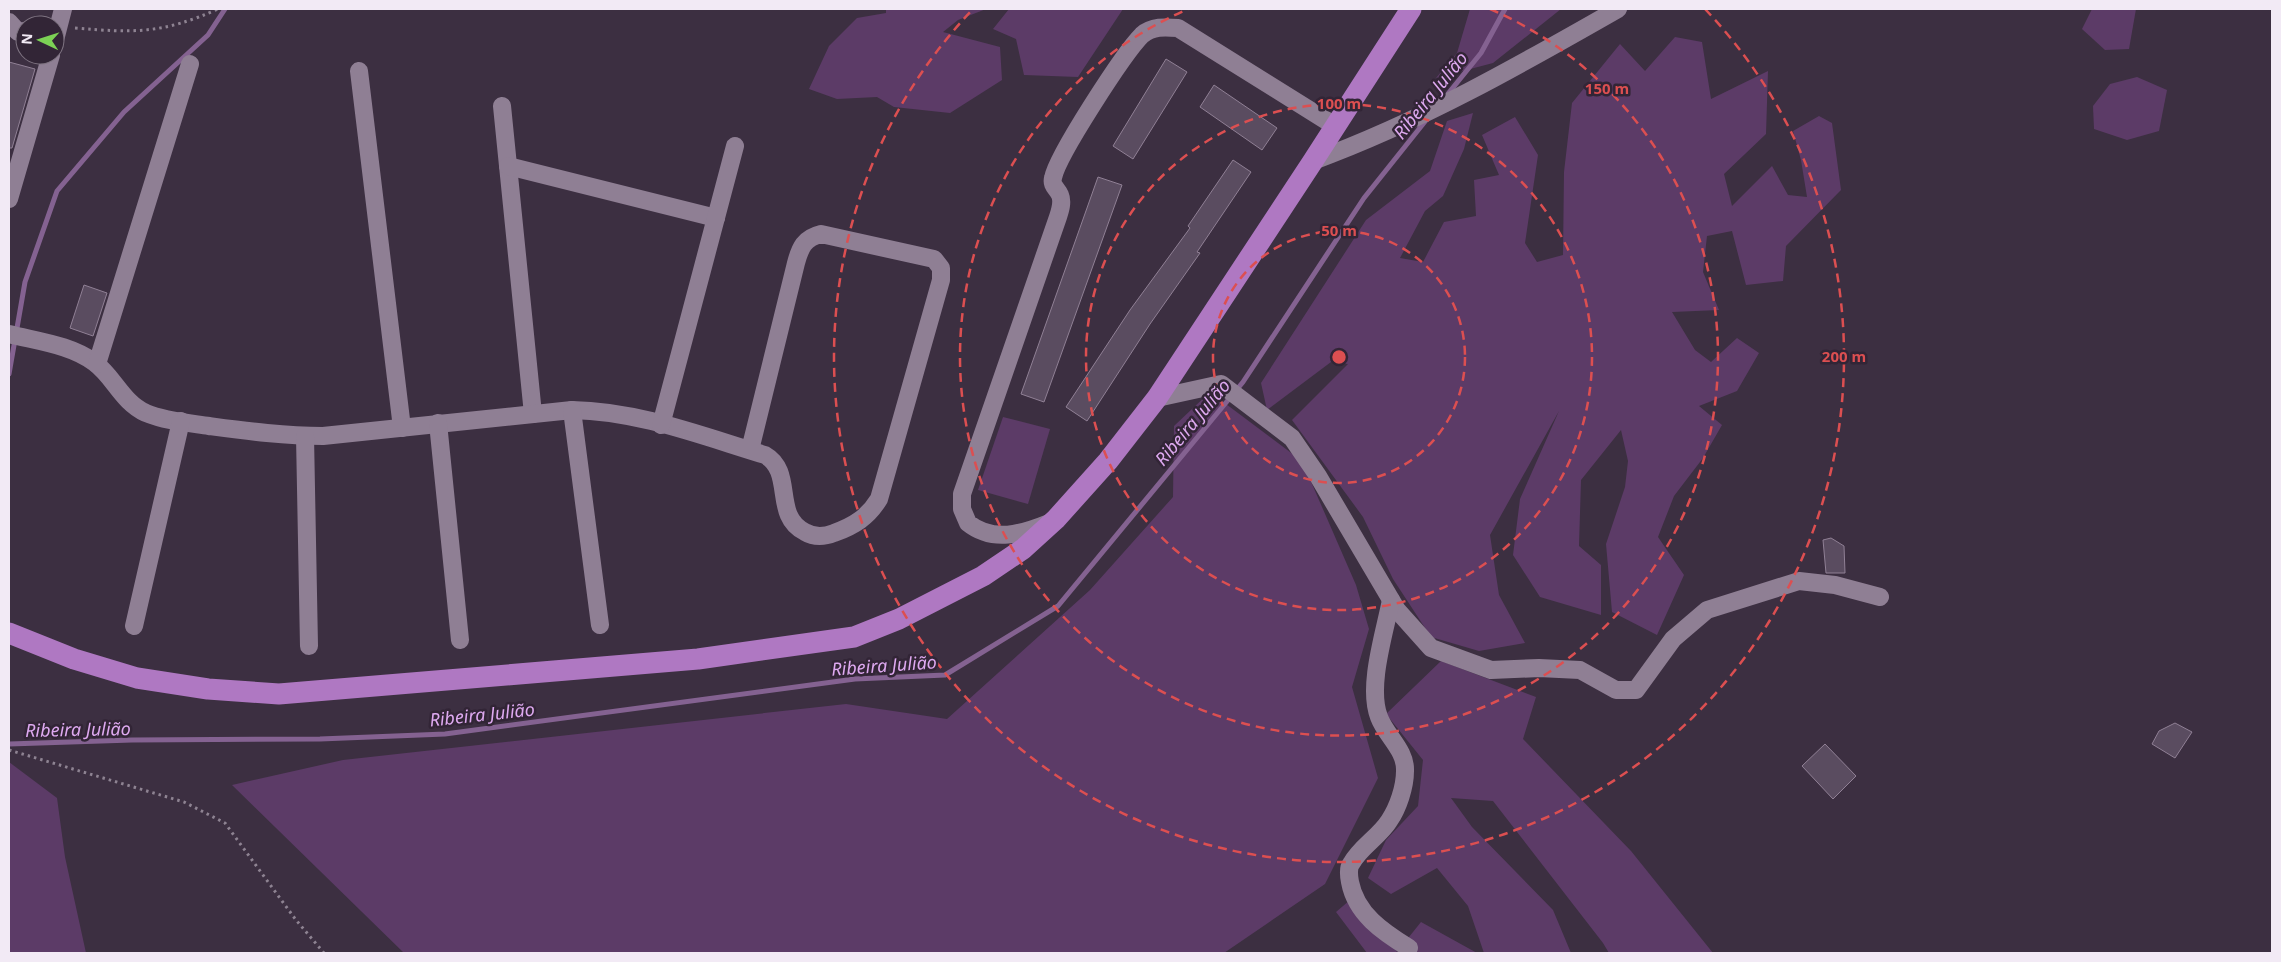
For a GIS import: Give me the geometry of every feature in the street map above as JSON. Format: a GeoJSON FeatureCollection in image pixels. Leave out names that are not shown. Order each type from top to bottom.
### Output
{"type":"FeatureCollection","features":[{"type":"Feature","properties":{"kind":"main road"},"geometry":{"type":"LineString","coordinates":[[9,633],[74,659],[137,678],[208,689],[278,694],[591,670],[698,659],[854,637],[868,632],[926,606],[984,576],[1023,549],[1056,519],[1108,461],[1157,398],[1314,161],[1411,9]]}},
{"type":"Feature","properties":{"kind":"street"},"geometry":{"type":"LineString","coordinates":[[1314,161],[1364,143],[1485,83],[1618,9]]}},
{"type":"Feature","properties":{"kind":"street"},"geometry":{"type":"LineString","coordinates":[[1056,519],[1032,530],[1004,536],[990,534],[968,523],[962,508],[962,494],[1058,217],[1061,198],[1052,182],[1054,173],[1064,152],[1115,72],[1143,34],[1158,27],[1178,28],[1335,126]]}},
{"type":"Feature","properties":{"kind":"street"},"geometry":{"type":"LineString","coordinates":[[97,364],[190,64]]}},
{"type":"Feature","properties":{"kind":"street"},"geometry":{"type":"LineString","coordinates":[[9,200],[48,65]]}},
{"type":"Feature","properties":{"kind":"street"},"geometry":{"type":"LineString","coordinates":[[359,71],[402,428]]}},
{"type":"Feature","properties":{"kind":"street"},"geometry":{"type":"LineString","coordinates":[[502,106],[533,414]]}},
{"type":"Feature","properties":{"kind":"street"},"geometry":{"type":"LineString","coordinates":[[661,425],[735,146]]}},
{"type":"Feature","properties":{"kind":"street"},"geometry":{"type":"LineString","coordinates":[[508,166],[716,218]]}},
{"type":"Feature","properties":{"kind":"street"},"geometry":{"type":"LineString","coordinates":[[9,334],[53,345],[86,357],[97,364],[133,406],[146,413],[181,421],[282,436],[305,436],[402,428],[572,410],[599,411],[661,425],[750,450],[774,460],[780,473],[788,515],[795,528],[812,536],[826,536],[843,530],[870,514],[879,499],[941,280],[941,268],[934,259],[821,234],[810,237],[800,247],[750,450]]}},
{"type":"Feature","properties":{"kind":"street"},"geometry":{"type":"LineString","coordinates":[[1157,398],[1221,384],[1292,438],[1318,476],[1397,610],[1431,648],[1491,670],[1539,668],[1580,670],[1616,690],[1636,690],[1674,639],[1707,610],[1799,581],[1835,585],[1880,597]]}},
{"type":"Feature","properties":{"kind":"street"},"geometry":{"type":"LineString","coordinates":[[572,410],[600,625]]}},
{"type":"Feature","properties":{"kind":"street"},"geometry":{"type":"LineString","coordinates":[[134,626],[181,421]]}},
{"type":"Feature","properties":{"kind":"street"},"geometry":{"type":"LineString","coordinates":[[438,423],[460,640]]}},
{"type":"Feature","properties":{"kind":"street"},"geometry":{"type":"LineString","coordinates":[[305,436],[309,646]]}},
{"type":"Feature","properties":{"kind":"street"},"geometry":{"type":"LineString","coordinates":[[1391,600],[1377,672],[1376,700],[1379,717],[1405,760],[1405,773],[1397,804],[1389,822],[1350,865],[1349,879],[1352,894],[1363,912],[1386,934],[1409,948]]}},
{"type":"Feature","properties":{"kind":"path"},"geometry":{"type":"LineString","coordinates":[[65,31],[144,32],[175,26],[218,9]]}},
{"type":"Feature","properties":{"kind":"path"},"geometry":{"type":"LineString","coordinates":[[9,750],[184,802],[225,823],[296,920],[324,953]]}},
{"type":"Feature","properties":{"kind":"shaded area"},"geometry":{"type":"Polygon","coordinates":[[[886,9],[986,9],[958,20],[943,32],[1000,47],[1002,80],[950,113],[894,107],[877,97],[837,99],[809,89],[829,46],[857,18],[886,13],[886,9]]]}},
{"type":"Feature","properties":{"kind":"shaded area"},"geometry":{"type":"Polygon","coordinates":[[[1009,9],[1123,9],[1078,77],[1024,75],[1016,39],[993,29],[1009,9]]]}},
{"type":"Feature","properties":{"kind":"shaded area"},"geometry":{"type":"Polygon","coordinates":[[[1470,9],[1561,9],[1493,63],[1436,78],[1457,53],[1470,9]]]}},
{"type":"Feature","properties":{"kind":"shaded area"},"geometry":{"type":"Polygon","coordinates":[[[2092,9],[2136,9],[2129,49],[2105,50],[2082,29],[2092,9]]]}},
{"type":"Feature","properties":{"kind":"shaded area"},"geometry":{"type":"Polygon","coordinates":[[[1675,37],[1702,42],[1711,99],[1768,71],[1766,134],[1724,174],[1732,206],[1772,166],[1788,195],[1807,197],[1801,160],[1793,131],[1819,116],[1832,123],[1841,190],[1786,246],[1783,281],[1746,285],[1732,231],[1707,236],[1703,272],[1719,310],[1672,312],[1695,350],[1711,362],[1737,338],[1759,353],[1737,391],[1699,406],[1722,425],[1703,458],[1674,496],[1658,537],[1684,575],[1657,635],[1612,612],[1606,544],[1625,487],[1628,461],[1621,430],[1581,480],[1579,546],[1601,565],[1601,615],[1540,597],[1513,555],[1520,499],[1559,411],[1490,535],[1499,595],[1525,643],[1479,651],[1431,637],[1393,579],[1363,517],[1292,420],[1348,364],[1331,362],[1267,410],[1261,383],[1366,220],[1430,171],[1447,121],[1473,113],[1464,149],[1443,196],[1425,211],[1400,258],[1423,262],[1444,222],[1476,216],[1474,180],[1499,175],[1482,135],[1515,117],[1538,155],[1525,243],[1537,262],[1563,255],[1564,172],[1572,103],[1620,44],[1645,71],[1675,37]]]}},
{"type":"Feature","properties":{"kind":"shaded area"},"geometry":{"type":"Polygon","coordinates":[[[2137,77],[2167,90],[2159,131],[2127,140],[2094,129],[2093,106],[2110,84],[2137,77]]]}},
{"type":"Feature","properties":{"kind":"shaded area"},"geometry":{"type":"Polygon","coordinates":[[[1210,392],[1302,461],[1356,585],[1369,629],[1352,687],[1378,778],[1325,884],[1224,953],[404,953],[232,785],[343,760],[846,704],[947,719],[1090,590],[1173,497],[1174,426],[1210,392]]]}},
{"type":"Feature","properties":{"kind":"shaded area"},"geometry":{"type":"Polygon","coordinates":[[[1003,417],[1050,429],[1028,504],[978,490],[1003,417]]]}},
{"type":"Feature","properties":{"kind":"shaded area"},"geometry":{"type":"Polygon","coordinates":[[[1441,661],[1536,697],[1523,739],[1631,851],[1713,953],[1609,953],[1493,801],[1451,798],[1472,827],[1553,910],[1571,953],[1484,953],[1468,906],[1437,868],[1391,894],[1368,878],[1386,840],[1418,806],[1423,760],[1386,714],[1441,661]]]}},
{"type":"Feature","properties":{"kind":"shaded area"},"geometry":{"type":"Polygon","coordinates":[[[9,762],[57,798],[65,857],[86,953],[9,953],[9,762]]]}},
{"type":"Feature","properties":{"kind":"shaded area"},"geometry":{"type":"Polygon","coordinates":[[[1350,900],[1378,921],[1397,952],[1421,922],[1477,953],[1367,953],[1336,912],[1350,900]]]}},
{"type":"Feature","properties":{"kind":"building"},"geometry":{"type":"Polygon","coordinates":[[[1166,59],[1187,72],[1133,159],[1113,146],[1166,59]]]}},
{"type":"Feature","properties":{"kind":"building"},"geometry":{"type":"Polygon","coordinates":[[[9,62],[35,69],[12,148],[9,148],[9,62]]]}},
{"type":"Feature","properties":{"kind":"building"},"geometry":{"type":"Polygon","coordinates":[[[1214,85],[1277,128],[1262,150],[1200,107],[1214,85]]]}},
{"type":"Feature","properties":{"kind":"building"},"geometry":{"type":"Polygon","coordinates":[[[1233,160],[1251,172],[1197,252],[1200,253],[1150,324],[1087,421],[1066,407],[1130,310],[1190,228],[1188,226],[1233,160]]]}},
{"type":"Feature","properties":{"kind":"building"},"geometry":{"type":"Polygon","coordinates":[[[1098,177],[1122,185],[1044,402],[1021,394],[1098,177]]]}},
{"type":"Feature","properties":{"kind":"building"},"geometry":{"type":"Polygon","coordinates":[[[84,285],[107,293],[93,336],[70,328],[84,285]]]}},
{"type":"Feature","properties":{"kind":"building"},"geometry":{"type":"Polygon","coordinates":[[[1831,538],[1844,546],[1845,573],[1826,573],[1823,540],[1831,538]]]}},
{"type":"Feature","properties":{"kind":"building"},"geometry":{"type":"Polygon","coordinates":[[[2175,723],[2192,732],[2175,758],[2152,744],[2159,731],[2175,723]]]}},
{"type":"Feature","properties":{"kind":"building"},"geometry":{"type":"Polygon","coordinates":[[[1825,744],[1856,776],[1833,799],[1802,766],[1825,744]]]}},
{"type":"Feature","properties":{"kind":"waterway"},"geometry":{"type":"LineString","coordinates":[[9,374],[25,282],[57,191],[124,112],[208,35],[225,9]]}},
{"type":"Feature","properties":{"kind":"waterway","name":"Ribeira Julião"},"geometry":{"type":"LineString","coordinates":[[1447,95],[1481,53],[1505,9]]}},
{"type":"Feature","properties":{"kind":"waterway","name":"Ribeira Julião"},"geometry":{"type":"LineString","coordinates":[[9,744],[132,740],[320,739],[445,734],[855,679],[945,675],[1058,606],[1243,382],[1364,198],[1427,119]]}}]}
